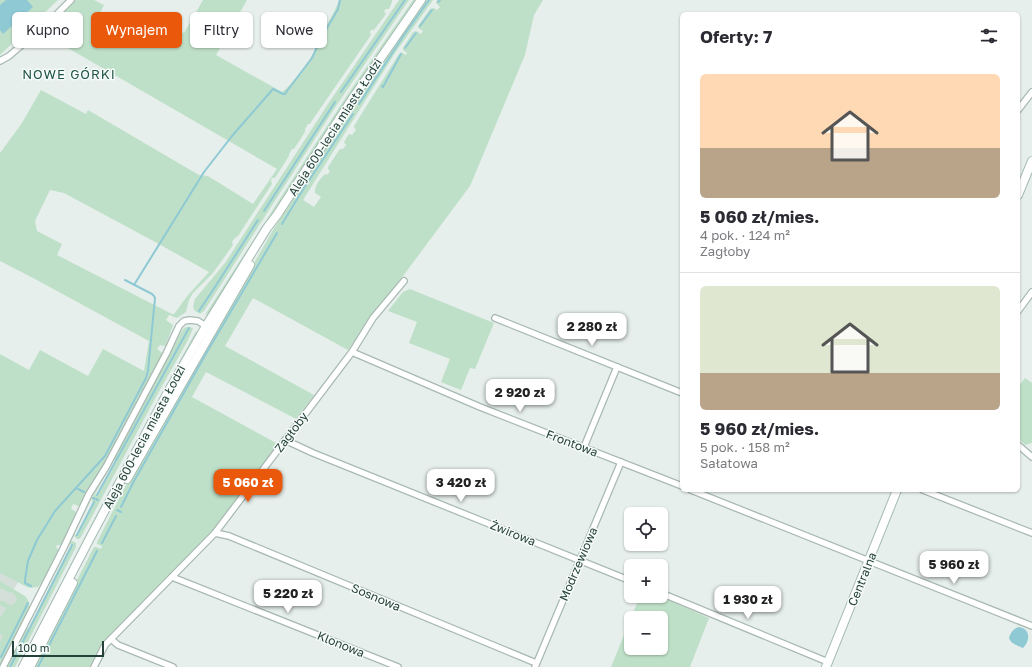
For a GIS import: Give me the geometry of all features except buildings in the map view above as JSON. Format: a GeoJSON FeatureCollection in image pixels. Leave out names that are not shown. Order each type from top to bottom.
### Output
{"type":"FeatureCollection","features":[{"type":"Feature","properties":{"kind":"main road","name":"Aleja 600-lecia miasta Łodzi"},"geometry":{"type":"LineString","coordinates":[[30,667],[125,483],[209,328],[267,228],[353,98],[421,0]]}},
{"type":"Feature","properties":{"kind":"main road"},"geometry":{"type":"LineString","coordinates":[[1020,190],[1032,161]]}},
{"type":"Feature","properties":{"kind":"main road","name":"Aleja 600-lecia miasta Łodzi"},"geometry":{"type":"LineString","coordinates":[[23,667],[110,498],[168,392],[209,328]]}},
{"type":"Feature","properties":{"kind":"main road","name":"Centralna"},"geometry":{"type":"LineString","coordinates":[[827,665],[896,492]]}},
{"type":"Feature","properties":{"kind":"street"},"geometry":{"type":"LineString","coordinates":[[0,61],[9,56],[52,19],[71,0]]}},
{"type":"Feature","properties":{"kind":"street"},"geometry":{"type":"LineString","coordinates":[[1020,107],[1032,92]]}},
{"type":"Feature","properties":{"kind":"street","name":"Zagłoby"},"geometry":{"type":"LineString","coordinates":[[94,667],[105,645],[214,533],[352,352],[373,318],[404,281]]}},
{"type":"Feature","properties":{"kind":"street"},"geometry":{"type":"LineString","coordinates":[[1020,308],[1032,292]]}},
{"type":"Feature","properties":{"kind":"street"},"geometry":{"type":"LineString","coordinates":[[495,318],[680,392]]}},
{"type":"Feature","properties":{"kind":"street"},"geometry":{"type":"LineString","coordinates":[[2,667],[63,549],[89,494],[112,455],[166,354],[177,330],[183,322],[190,320],[198,321],[209,328]]}},
{"type":"Feature","properties":{"kind":"street","name":"Frontowa"},"geometry":{"type":"LineString","coordinates":[[352,352],[480,407],[680,485]]}},
{"type":"Feature","properties":{"kind":"street"},"geometry":{"type":"LineString","coordinates":[[584,447],[617,367]]}},
{"type":"Feature","properties":{"kind":"street","name":"Żwirowa"},"geometry":{"type":"LineString","coordinates":[[285,440],[312,453],[624,578]]}},
{"type":"Feature","properties":{"kind":"street"},"geometry":{"type":"LineString","coordinates":[[1020,446],[1032,456]]}},
{"type":"Feature","properties":{"kind":"street","name":"Modrzewiowa"},"geometry":{"type":"LineString","coordinates":[[535,665],[621,462]]}},
{"type":"Feature","properties":{"kind":"street"},"geometry":{"type":"LineString","coordinates":[[696,492],[1032,626]]}},
{"type":"Feature","properties":{"kind":"street"},"geometry":{"type":"LineString","coordinates":[[928,492],[1032,533]]}},
{"type":"Feature","properties":{"kind":"street","name":"Sosnowa"},"geometry":{"type":"LineString","coordinates":[[214,533],[229,536],[535,665]]}},
{"type":"Feature","properties":{"kind":"street","name":"Klonowa"},"geometry":{"type":"LineString","coordinates":[[172,576],[398,667]]}},
{"type":"Feature","properties":{"kind":"street"},"geometry":{"type":"LineString","coordinates":[[668,596],[827,665]]}},
{"type":"Feature","properties":{"kind":"street"},"geometry":{"type":"LineString","coordinates":[[111,639],[118,645],[173,667]]}},
{"type":"Feature","properties":{"kind":"shaded area"},"geometry":{"type":"Polygon","coordinates":[[[0,568],[20,579],[13,591],[26,599],[0,662],[0,568]]]}},
{"type":"Feature","properties":{"kind":"green space"},"geometry":{"type":"Polygon","coordinates":[[[0,0],[58,0],[45,12],[12,12],[12,44],[0,55],[0,0]]]}},
{"type":"Feature","properties":{"kind":"green space"},"geometry":{"type":"Polygon","coordinates":[[[76,0],[94,0],[104,5],[100,12],[91,12],[91,48],[182,48],[182,32],[184,33],[190,23],[190,48],[220,48],[216,55],[282,92],[293,82],[310,59],[315,48],[327,48],[327,24],[339,0],[392,0],[389,9],[384,11],[386,14],[374,30],[371,30],[371,35],[310,124],[308,124],[305,132],[294,149],[292,149],[275,178],[272,178],[272,184],[238,236],[232,242],[233,245],[213,273],[193,293],[189,300],[186,312],[177,318],[169,315],[166,320],[173,325],[166,345],[160,345],[157,349],[162,354],[104,464],[80,505],[78,506],[73,504],[71,509],[75,511],[76,514],[61,545],[57,545],[56,547],[59,550],[43,581],[38,587],[30,588],[0,573],[0,354],[29,370],[40,350],[88,376],[103,349],[144,371],[149,341],[0,261],[0,153],[22,123],[41,90],[86,114],[88,110],[199,175],[208,176],[253,204],[277,169],[68,48],[83,48],[83,12],[64,12],[76,0]],[[50,190],[35,221],[37,231],[62,244],[57,255],[174,314],[188,295],[209,272],[64,193],[50,190]]]}},
{"type":"Feature","properties":{"kind":"green space"},"geometry":{"type":"Polygon","coordinates":[[[203,0],[247,0],[240,12],[196,12],[203,0]]]}},
{"type":"Feature","properties":{"kind":"green space"},"geometry":{"type":"Polygon","coordinates":[[[399,0],[409,0],[336,106],[204,311],[200,314],[195,311],[193,307],[195,299],[225,263],[328,104],[399,0]]]}},
{"type":"Feature","properties":{"kind":"green space"},"geometry":{"type":"Polygon","coordinates":[[[413,0],[415,0],[341,108],[211,312],[205,315],[352,88],[413,0]]]}},
{"type":"Feature","properties":{"kind":"green space"},"geometry":{"type":"Polygon","coordinates":[[[426,0],[433,0],[395,53],[303,200],[314,207],[321,197],[315,193],[315,188],[321,178],[325,174],[327,175],[330,171],[328,167],[339,150],[343,149],[346,145],[344,142],[349,134],[352,135],[356,130],[354,126],[399,54],[401,52],[406,55],[407,53],[403,50],[403,48],[413,32],[416,31],[421,34],[423,31],[418,28],[418,26],[430,9],[434,8],[437,10],[440,7],[436,3],[437,0],[543,0],[534,15],[525,55],[470,186],[348,350],[253,298],[225,346],[314,395],[296,419],[206,372],[192,397],[278,444],[212,532],[104,642],[91,667],[32,667],[94,547],[101,549],[102,546],[97,544],[97,542],[126,485],[273,230],[347,115],[426,0]]]}},
{"type":"Feature","properties":{"kind":"green space"},"geometry":{"type":"Polygon","coordinates":[[[410,289],[494,323],[475,369],[470,368],[461,390],[441,382],[450,359],[409,343],[417,322],[388,311],[403,292],[410,289]]]}},
{"type":"Feature","properties":{"kind":"green space"},"geometry":{"type":"Polygon","coordinates":[[[186,327],[193,328],[187,342],[81,537],[77,539],[74,534],[78,535],[94,503],[92,499],[79,524],[94,494],[106,474],[94,496],[96,494],[98,495],[117,461],[114,460],[179,336],[186,327]]]}},
{"type":"Feature","properties":{"kind":"green space"},"geometry":{"type":"Polygon","coordinates":[[[196,331],[197,335],[20,667],[18,667],[91,525],[196,331]]]}},
{"type":"Feature","properties":{"kind":"green space"},"geometry":{"type":"Polygon","coordinates":[[[1025,378],[1032,383],[1032,443],[1025,445],[1020,440],[1020,384],[1025,378]]]}},
{"type":"Feature","properties":{"kind":"green space"},"geometry":{"type":"Polygon","coordinates":[[[72,541],[76,543],[76,547],[15,667],[6,667],[27,628],[30,629],[72,545],[69,544],[72,541]]]}},
{"type":"Feature","properties":{"kind":"green space"},"geometry":{"type":"Polygon","coordinates":[[[0,581],[25,596],[29,602],[29,606],[28,613],[0,665],[0,642],[3,636],[0,634],[0,616],[1,617],[6,608],[0,605],[0,601],[5,601],[5,603],[10,605],[14,604],[17,599],[11,592],[7,593],[7,591],[0,588],[0,581]]]}},
{"type":"Feature","properties":{"kind":"green space"},"geometry":{"type":"Polygon","coordinates":[[[668,600],[709,618],[690,667],[611,667],[624,635],[624,655],[668,655],[668,611],[634,611],[637,603],[668,603],[668,600]]]}},
{"type":"Feature","properties":{"kind":"water"},"geometry":{"type":"Polygon","coordinates":[[[6,0],[27,0],[33,7],[27,12],[12,12],[12,26],[3,34],[0,30],[0,5],[6,0]]]}},
{"type":"Feature","properties":{"kind":"water"},"geometry":{"type":"Polygon","coordinates":[[[1019,627],[1026,630],[1028,636],[1027,642],[1023,648],[1013,643],[1009,638],[1012,631],[1019,627]]]}},
{"type":"Feature","properties":{"kind":"waterway"},"geometry":{"type":"LineString","coordinates":[[134,285],[204,172],[232,136],[273,89],[285,94],[312,58],[338,9],[340,0]]}},
{"type":"Feature","properties":{"kind":"waterway"},"geometry":{"type":"LineString","coordinates":[[341,92],[405,0]]}},
{"type":"Feature","properties":{"kind":"waterway"},"geometry":{"type":"LineString","coordinates":[[359,104],[429,0]]}},
{"type":"Feature","properties":{"kind":"waterway"},"geometry":{"type":"LineString","coordinates":[[420,26],[432,10]]}},
{"type":"Feature","properties":{"kind":"waterway"},"geometry":{"type":"LineString","coordinates":[[405,48],[416,33]]}},
{"type":"Feature","properties":{"kind":"waterway"},"geometry":{"type":"LineString","coordinates":[[382,86],[383,87],[401,54]]}},
{"type":"Feature","properties":{"kind":"waterway"},"geometry":{"type":"LineString","coordinates":[[264,211],[335,102]]}},
{"type":"Feature","properties":{"kind":"waterway"},"geometry":{"type":"LineString","coordinates":[[282,224],[353,114]]}},
{"type":"Feature","properties":{"kind":"waterway"},"geometry":{"type":"LineString","coordinates":[[199,311],[258,220]]}},
{"type":"Feature","properties":{"kind":"waterway"},"geometry":{"type":"LineString","coordinates":[[121,507],[134,481],[207,352],[277,233]]}},
{"type":"Feature","properties":{"kind":"waterway"},"geometry":{"type":"LineString","coordinates":[[31,586],[25,583],[25,580],[28,561],[37,540],[55,511],[105,456],[146,378],[148,371],[155,298],[152,294],[125,280]]}},
{"type":"Feature","properties":{"kind":"waterway"},"geometry":{"type":"LineString","coordinates":[[97,495],[189,328]]}},
{"type":"Feature","properties":{"kind":"waterway"},"geometry":{"type":"LineString","coordinates":[[76,488],[84,492]]}},
{"type":"Feature","properties":{"kind":"waterway"},"geometry":{"type":"LineString","coordinates":[[93,498],[98,500]]}},
{"type":"Feature","properties":{"kind":"waterway"},"geometry":{"type":"LineString","coordinates":[[77,535],[94,502]]}},
{"type":"Feature","properties":{"kind":"waterway"},"geometry":{"type":"LineString","coordinates":[[117,510],[121,512]]}},
{"type":"Feature","properties":{"kind":"waterway"},"geometry":{"type":"LineString","coordinates":[[102,543],[116,516]]}},
{"type":"Feature","properties":{"kind":"waterway"},"geometry":{"type":"LineString","coordinates":[[10,667],[72,545]]}},
{"type":"Feature","properties":{"kind":"waterway"},"geometry":{"type":"LineString","coordinates":[[38,667],[97,551]]}},
{"type":"Feature","properties":{"kind":"waterway"},"geometry":{"type":"LineString","coordinates":[[1,657],[28,603]]}},
{"type":"Feature","properties":{"kind":"district","name":"NOWE GÓRKI"},"geometry":{"type":"Point","coordinates":[69,74]}}]}
